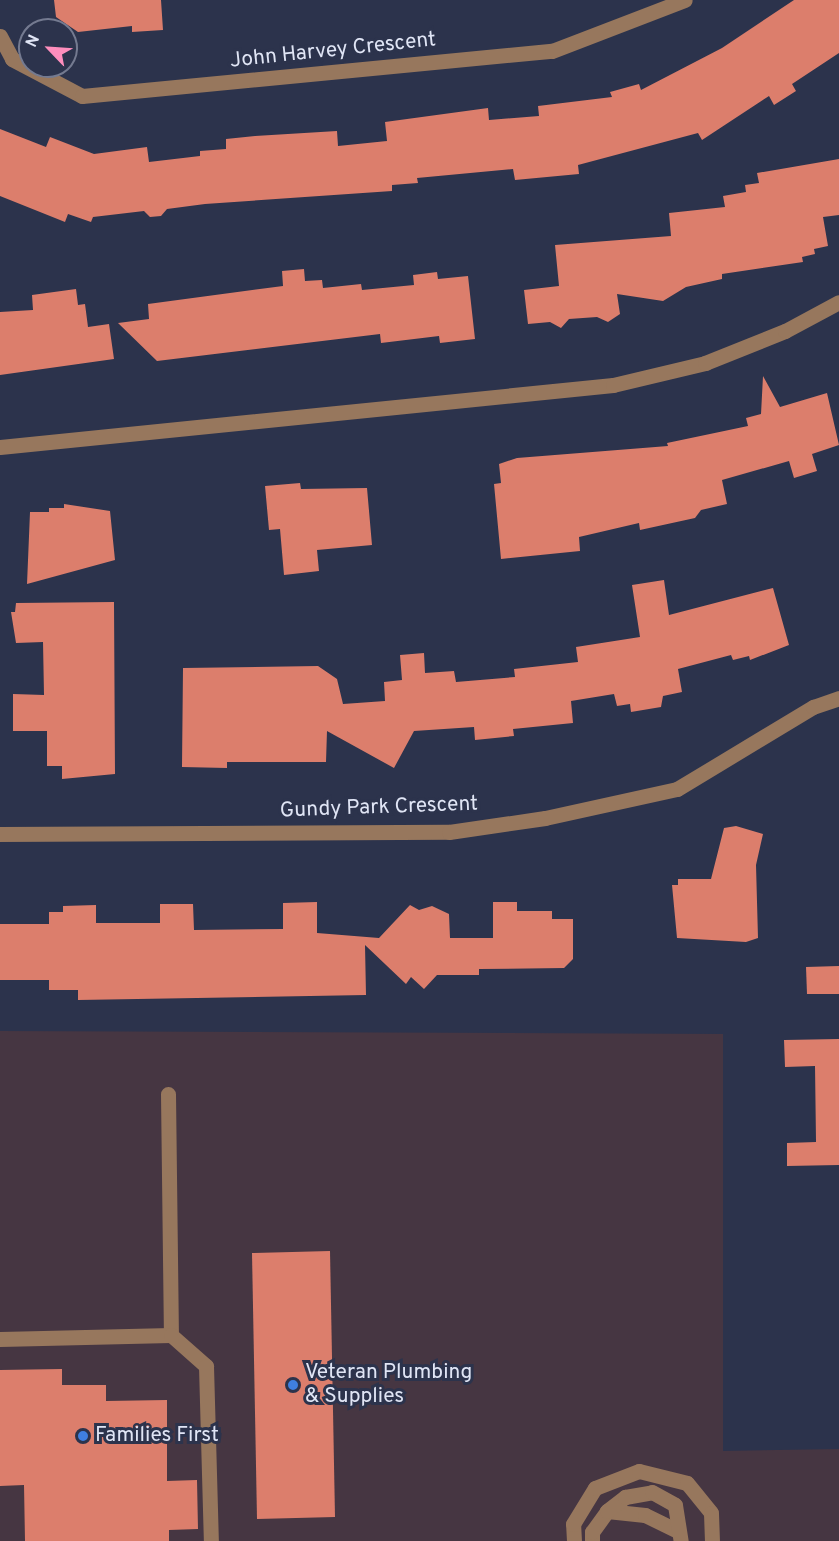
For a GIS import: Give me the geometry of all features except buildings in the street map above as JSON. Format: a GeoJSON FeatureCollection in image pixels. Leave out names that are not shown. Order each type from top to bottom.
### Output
{"type":"FeatureCollection","features":[{"type":"Feature","properties":{"kind":"street","name":"John Harvey Crescent"},"geometry":{"type":"LineString","coordinates":[[0,36],[12,59],[82,96],[552,51],[685,0]]}},
{"type":"Feature","properties":{"kind":"street"},"geometry":{"type":"LineString","coordinates":[[0,447],[613,385],[705,363],[785,330],[839,302]]}},
{"type":"Feature","properties":{"kind":"street","name":"Gundy Park Crescent"},"geometry":{"type":"LineString","coordinates":[[0,834],[449,832],[545,818],[676,789],[813,707],[839,698]]}},
{"type":"Feature","properties":{"kind":"street"},"geometry":{"type":"LineString","coordinates":[[168,1095],[171,1335]]}},
{"type":"Feature","properties":{"kind":"street"},"geometry":{"type":"LineString","coordinates":[[0,1339],[171,1335],[206,1366],[211,1541]]}},
{"type":"Feature","properties":{"kind":"street"},"geometry":{"type":"LineString","coordinates":[[574,1541],[573,1524],[595,1488],[639,1471],[687,1482],[711,1513],[712,1541]]}},
{"type":"Feature","properties":{"kind":"street"},"geometry":{"type":"LineString","coordinates":[[592,1541],[592,1532],[607,1511],[625,1497],[652,1492],[675,1504],[680,1536]]}},
{"type":"Feature","properties":{"kind":"street"},"geometry":{"type":"LineString","coordinates":[[607,1511],[645,1515],[680,1536]]}},
{"type":"Feature","properties":{"kind":"shaded area"},"geometry":{"type":"Polygon","coordinates":[[[0,1031],[723,1034],[723,1451],[839,1449],[839,1541],[0,1541],[0,1031]]]}},
{"type":"Feature","properties":{"kind":"place","name":"Veteran Plumbing & Supplies"},"geometry":{"type":"Point","coordinates":[293,1385]}},
{"type":"Feature","properties":{"kind":"place","name":"Families First"},"geometry":{"type":"Point","coordinates":[83,1436]}}]}
